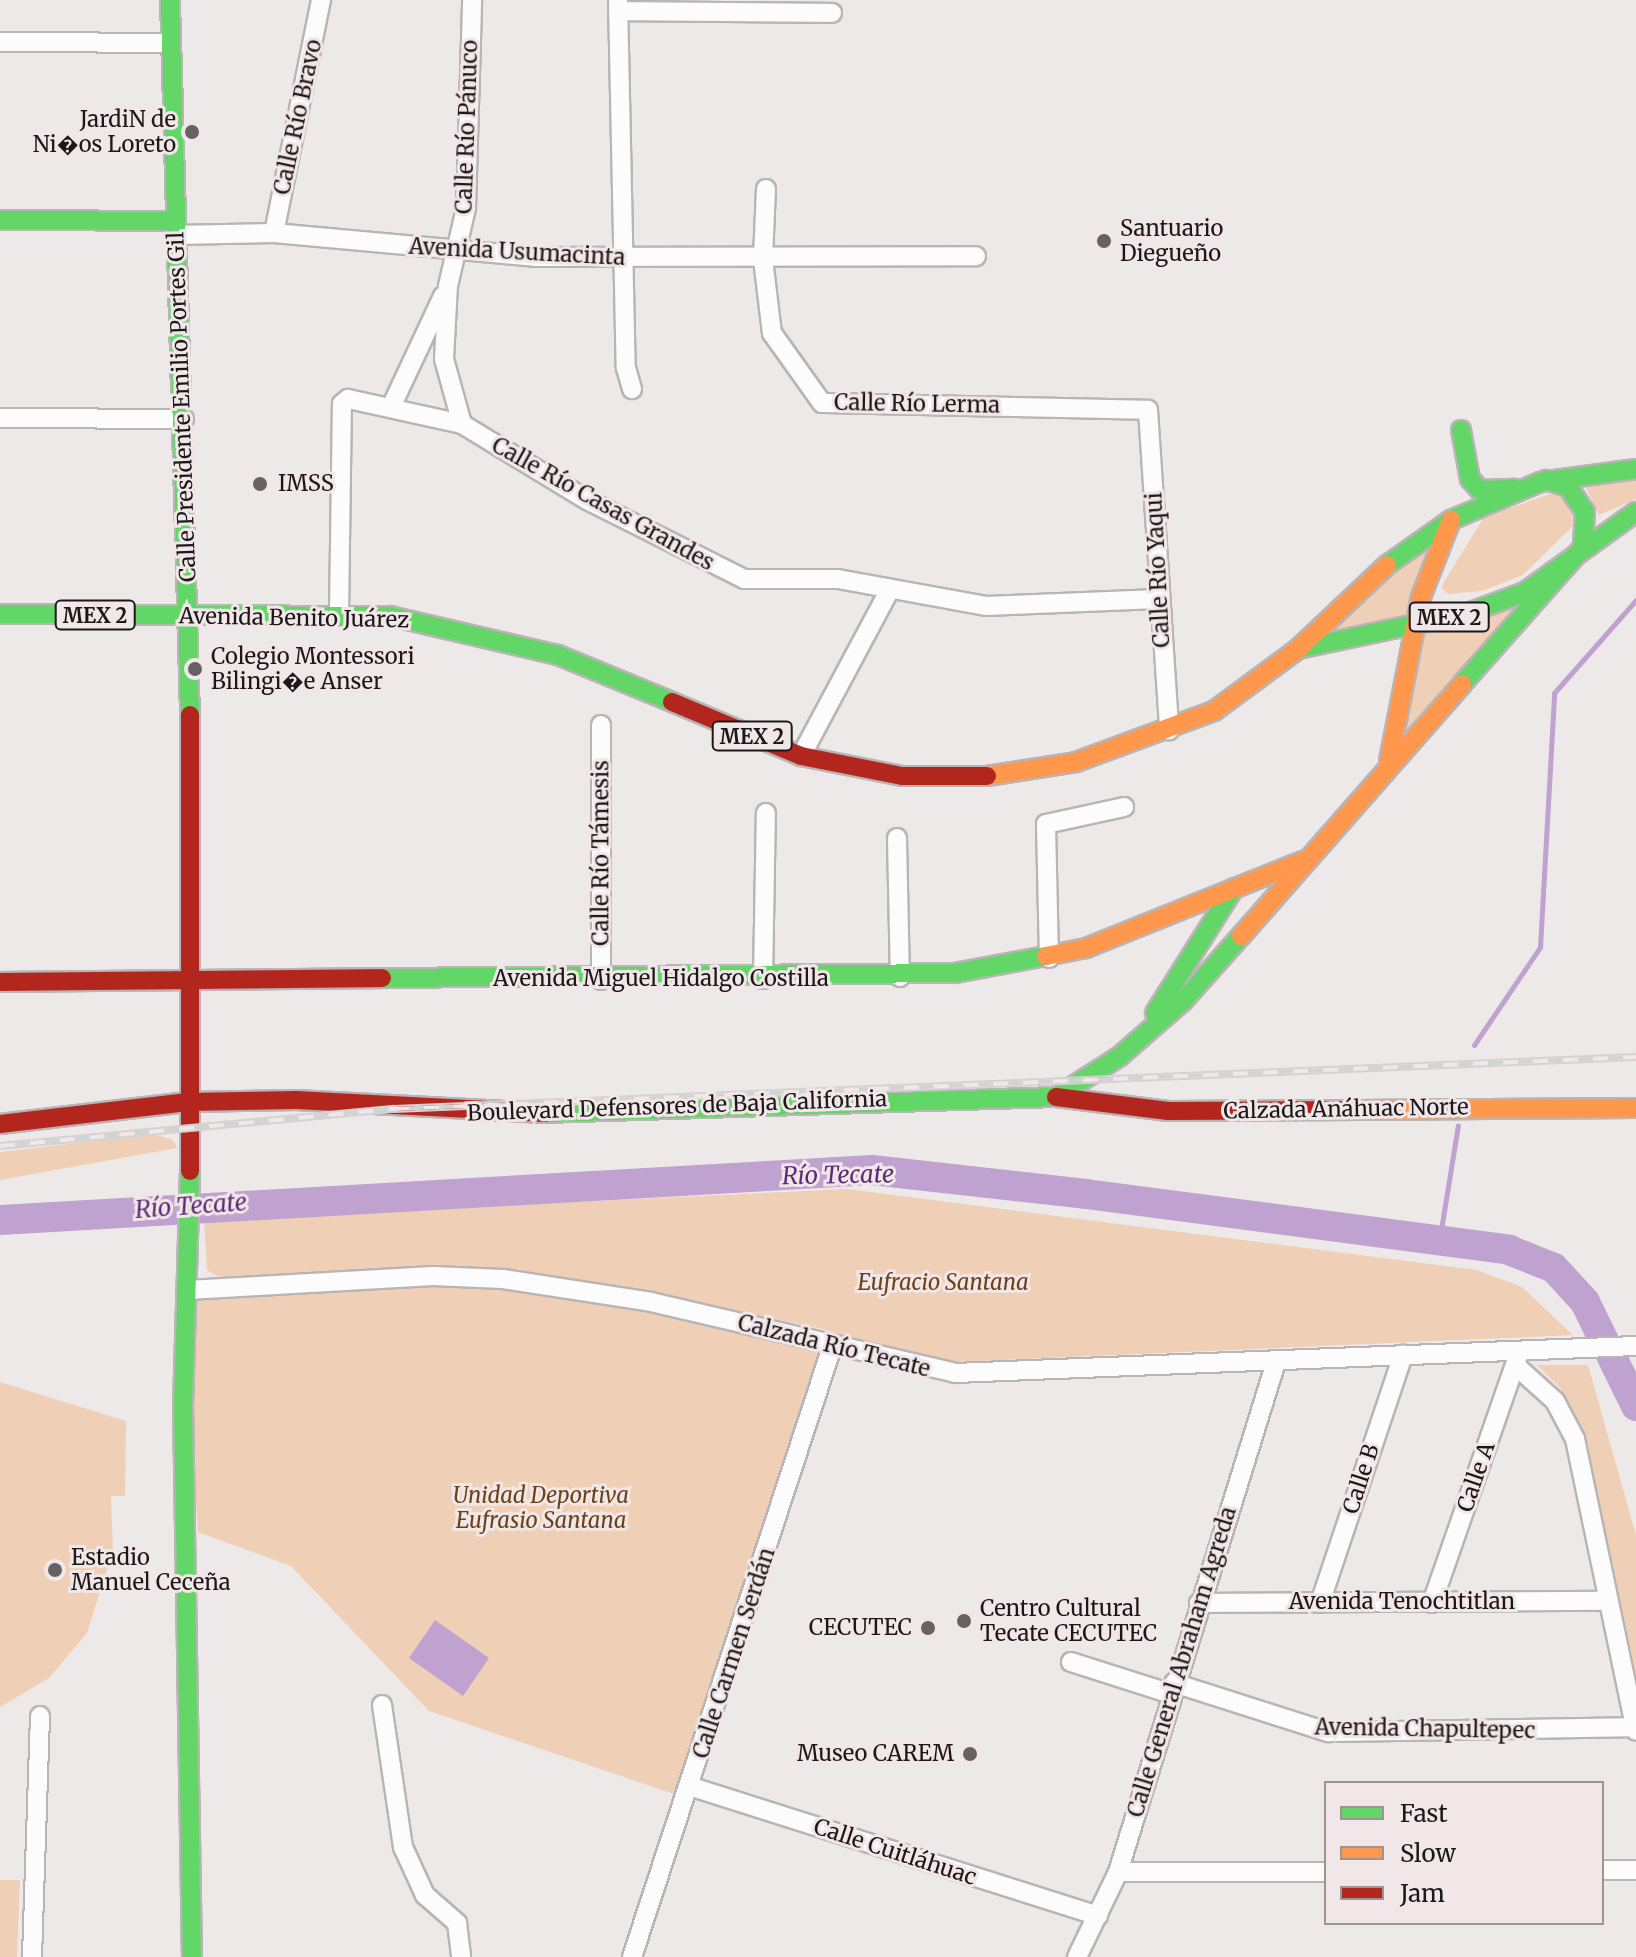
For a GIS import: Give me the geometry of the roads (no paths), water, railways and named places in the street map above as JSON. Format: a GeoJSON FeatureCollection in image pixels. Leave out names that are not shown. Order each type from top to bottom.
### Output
{"type":"FeatureCollection","features":[{"type":"Feature","properties":{"kind":"main road","name":"Calle Presidente Emilio Portes Gil"},"geometry":{"type":"LineString","coordinates":[[170,0],[175,228],[190,616],[190,1236],[183,1405],[192,1957]]}},
{"type":"Feature","properties":{"kind":"main road"},"geometry":{"type":"LineString","coordinates":[[0,220],[175,228]]}},
{"type":"Feature","properties":{"kind":"main road"},"geometry":{"type":"LineString","coordinates":[[1461,430],[1470,479],[1480,490],[1516,489]]}},
{"type":"Feature","properties":{"kind":"main road"},"geometry":{"type":"LineString","coordinates":[[1609,471],[1636,446]]}},
{"type":"Feature","properties":{"kind":"main road","name":"MEX 2"},"geometry":{"type":"LineString","coordinates":[[1298,649],[1399,554],[1451,520],[1516,489],[1546,480],[1636,469]]}},
{"type":"Feature","properties":{"kind":"main road"},"geometry":{"type":"LineString","coordinates":[[1056,1097],[1138,1039],[1183,1001],[1389,761],[1421,733],[1583,547],[1585,512],[1568,487],[1546,480]]}},
{"type":"Feature","properties":{"kind":"main road","name":"MEX 2"},"geometry":{"type":"LineString","coordinates":[[1298,649],[1415,624],[1525,592],[1583,547],[1636,512]]}},
{"type":"Feature","properties":{"kind":"main road"},"geometry":{"type":"LineString","coordinates":[[1389,761],[1415,624],[1451,520]]}},
{"type":"Feature","properties":{"kind":"main road","name":"Avenida Benito Juárez"},"geometry":{"type":"LineString","coordinates":[[0,614],[339,615],[438,623],[558,655],[801,756],[902,776],[978,777],[1076,762],[1214,711],[1298,649]]}},
{"type":"Feature","properties":{"kind":"main road","name":"Avenida Miguel Hidalgo Costilla"},"geometry":{"type":"LineString","coordinates":[[0,982],[900,977],[1049,958],[1302,861]]}},
{"type":"Feature","properties":{"kind":"main road"},"geometry":{"type":"LineString","coordinates":[[1138,1039],[1234,888]]}},
{"type":"Feature","properties":{"kind":"main road","name":"Boulevard Defensores de Baja California"},"geometry":{"type":"LineString","coordinates":[[2,1124],[188,1102],[296,1100],[520,1114],[1056,1097]]}},
{"type":"Feature","properties":{"kind":"main road","name":"Calzada Anáhuac Norte"},"geometry":{"type":"LineString","coordinates":[[1056,1097],[1168,1111],[1636,1108]]}},
{"type":"Feature","properties":{"kind":"street","name":"Calle Río Bravo"},"geometry":{"type":"LineString","coordinates":[[274,233],[321,0]]}},
{"type":"Feature","properties":{"kind":"street","name":"Calle Río Pánuco"},"geometry":{"type":"LineString","coordinates":[[456,254],[468,187],[472,0]]}},
{"type":"Feature","properties":{"kind":"street"},"geometry":{"type":"LineString","coordinates":[[632,389],[623,258],[618,6],[832,13]]}},
{"type":"Feature","properties":{"kind":"street"},"geometry":{"type":"LineString","coordinates":[[0,42],[170,43]]}},
{"type":"Feature","properties":{"kind":"street","name":"Calle Río Lerma"},"geometry":{"type":"LineString","coordinates":[[766,189],[763,259],[772,333],[822,403],[1148,410]]}},
{"type":"Feature","properties":{"kind":"street","name":"Avenida Usumacinta"},"geometry":{"type":"LineString","coordinates":[[175,228],[274,233],[456,254],[763,259],[976,256]]}},
{"type":"Feature","properties":{"kind":"street"},"geometry":{"type":"LineString","coordinates":[[392,405],[448,286],[456,254]]}},
{"type":"Feature","properties":{"kind":"street"},"geometry":{"type":"LineString","coordinates":[[448,286],[445,379],[462,424]]}},
{"type":"Feature","properties":{"kind":"street","name":"Calle Río Casas Grandes"},"geometry":{"type":"LineString","coordinates":[[339,615],[343,401],[392,405],[462,424],[587,500],[734,575],[838,579],[986,606],[1158,599]]}},
{"type":"Feature","properties":{"kind":"street","name":"Calle Río Yaqui"},"geometry":{"type":"LineString","coordinates":[[1148,410],[1169,730]]}},
{"type":"Feature","properties":{"kind":"street"},"geometry":{"type":"LineString","coordinates":[[0,418],[184,419]]}},
{"type":"Feature","properties":{"kind":"street"},"geometry":{"type":"LineString","coordinates":[[801,756],[890,589]]}},
{"type":"Feature","properties":{"kind":"street","name":"Calle Río Támesis"},"geometry":{"type":"LineString","coordinates":[[601,725],[601,980]]}},
{"type":"Feature","properties":{"kind":"street"},"geometry":{"type":"LineString","coordinates":[[1049,958],[1046,824],[1124,807]]}},
{"type":"Feature","properties":{"kind":"street"},"geometry":{"type":"LineString","coordinates":[[763,979],[766,813]]}},
{"type":"Feature","properties":{"kind":"street"},"geometry":{"type":"LineString","coordinates":[[897,838],[900,977]]}},
{"type":"Feature","properties":{"kind":"street","name":"Calzada Río Tecate"},"geometry":{"type":"LineString","coordinates":[[188,1290],[433,1276],[503,1279],[651,1302],[832,1347],[955,1373],[1403,1355],[1518,1358],[1636,1346]]}},
{"type":"Feature","properties":{"kind":"street","name":"Calle Carmen Serdán"},"geometry":{"type":"LineString","coordinates":[[632,1957],[692,1787],[832,1347]]}},
{"type":"Feature","properties":{"kind":"street","name":"Calle B"},"geometry":{"type":"LineString","coordinates":[[1320,1603],[1403,1355]]}},
{"type":"Feature","properties":{"kind":"street"},"geometry":{"type":"LineString","coordinates":[[1518,1358],[1555,1401],[1575,1439],[1606,1601],[1635,1729]]}},
{"type":"Feature","properties":{"kind":"street","name":"Calle A"},"geometry":{"type":"LineString","coordinates":[[1432,1603],[1518,1358]]}},
{"type":"Feature","properties":{"kind":"street","name":"Calle General Abraham Agreda"},"geometry":{"type":"LineString","coordinates":[[1077,1957],[1118,1872],[1276,1362]]}},
{"type":"Feature","properties":{"kind":"street","name":"Avenida Tenochtitlan"},"geometry":{"type":"LineString","coordinates":[[1199,1603],[1606,1601]]}},
{"type":"Feature","properties":{"kind":"street","name":"Avenida Chapultepec"},"geometry":{"type":"LineString","coordinates":[[1071,1662],[1328,1732],[1635,1729]]}},
{"type":"Feature","properties":{"kind":"street"},"geometry":{"type":"LineString","coordinates":[[382,1705],[407,1861],[425,1895],[457,1923],[461,1957]]}},
{"type":"Feature","properties":{"kind":"street"},"geometry":{"type":"LineString","coordinates":[[32,1957],[40,1716]]}},
{"type":"Feature","properties":{"kind":"street","name":"Calle Cuitláhuac"},"geometry":{"type":"LineString","coordinates":[[692,1787],[1098,1916]]}},
{"type":"Feature","properties":{"kind":"street"},"geometry":{"type":"LineString","coordinates":[[1604,1870],[1636,1870]]}},
{"type":"Feature","properties":{"kind":"street"},"geometry":{"type":"LineString","coordinates":[[1118,1872],[1324,1872]]}},
{"type":"Feature","properties":{"kind":"waterway"},"geometry":{"type":"LineString","coordinates":[[1474,1045],[1540,947],[1554,693],[1636,600]]}},
{"type":"Feature","properties":{"kind":"waterway"},"geometry":{"type":"LineString","coordinates":[[1440,1236],[1458,1125]]}},
{"type":"Feature","properties":{"kind":"waterway","name":"Río Tecate"},"geometry":{"type":"LineString","coordinates":[[0,1220],[872,1170],[1086,1194],[1509,1250],[1554,1268],[1585,1302],[1636,1406]]}},
{"type":"Feature","properties":{"kind":"railway"},"geometry":{"type":"LineString","coordinates":[[0,1146],[394,1109],[1636,1057]]}},
{"type":"Feature","properties":{"kind":"place","name":"JardiN de Ni�os Loreto"},"geometry":{"type":"Point","coordinates":[192,132]}},
{"type":"Feature","properties":{"kind":"place","name":"Santuario Diegueño"},"geometry":{"type":"Point","coordinates":[1104,241]}},
{"type":"Feature","properties":{"kind":"place","name":"IMSS"},"geometry":{"type":"Point","coordinates":[260,484]}},
{"type":"Feature","properties":{"kind":"place","name":"Colegio Montessori Bilingi�e Anser"},"geometry":{"type":"Point","coordinates":[195,669]}},
{"type":"Feature","properties":{"kind":"place","name":"Estadio Manuel Ceceña"},"geometry":{"type":"Point","coordinates":[55,1570]}},
{"type":"Feature","properties":{"kind":"place","name":"Centro Cultural Tecate CECUTEC"},"geometry":{"type":"Point","coordinates":[964,1621]}},
{"type":"Feature","properties":{"kind":"place","name":"CECUTEC"},"geometry":{"type":"Point","coordinates":[928,1628]}},
{"type":"Feature","properties":{"kind":"place","name":"Museo CAREM"},"geometry":{"type":"Point","coordinates":[970,1754]}},
{"type":"Feature","properties":{"kind":"park label","name":"Eufracio Santana"},"geometry":{"type":"Point","coordinates":[943,1283]}},
{"type":"Feature","properties":{"kind":"park label","name":"Unidad Deportiva Eufrasio Santana"},"geometry":{"type":"Point","coordinates":[541,1508]}}]}
